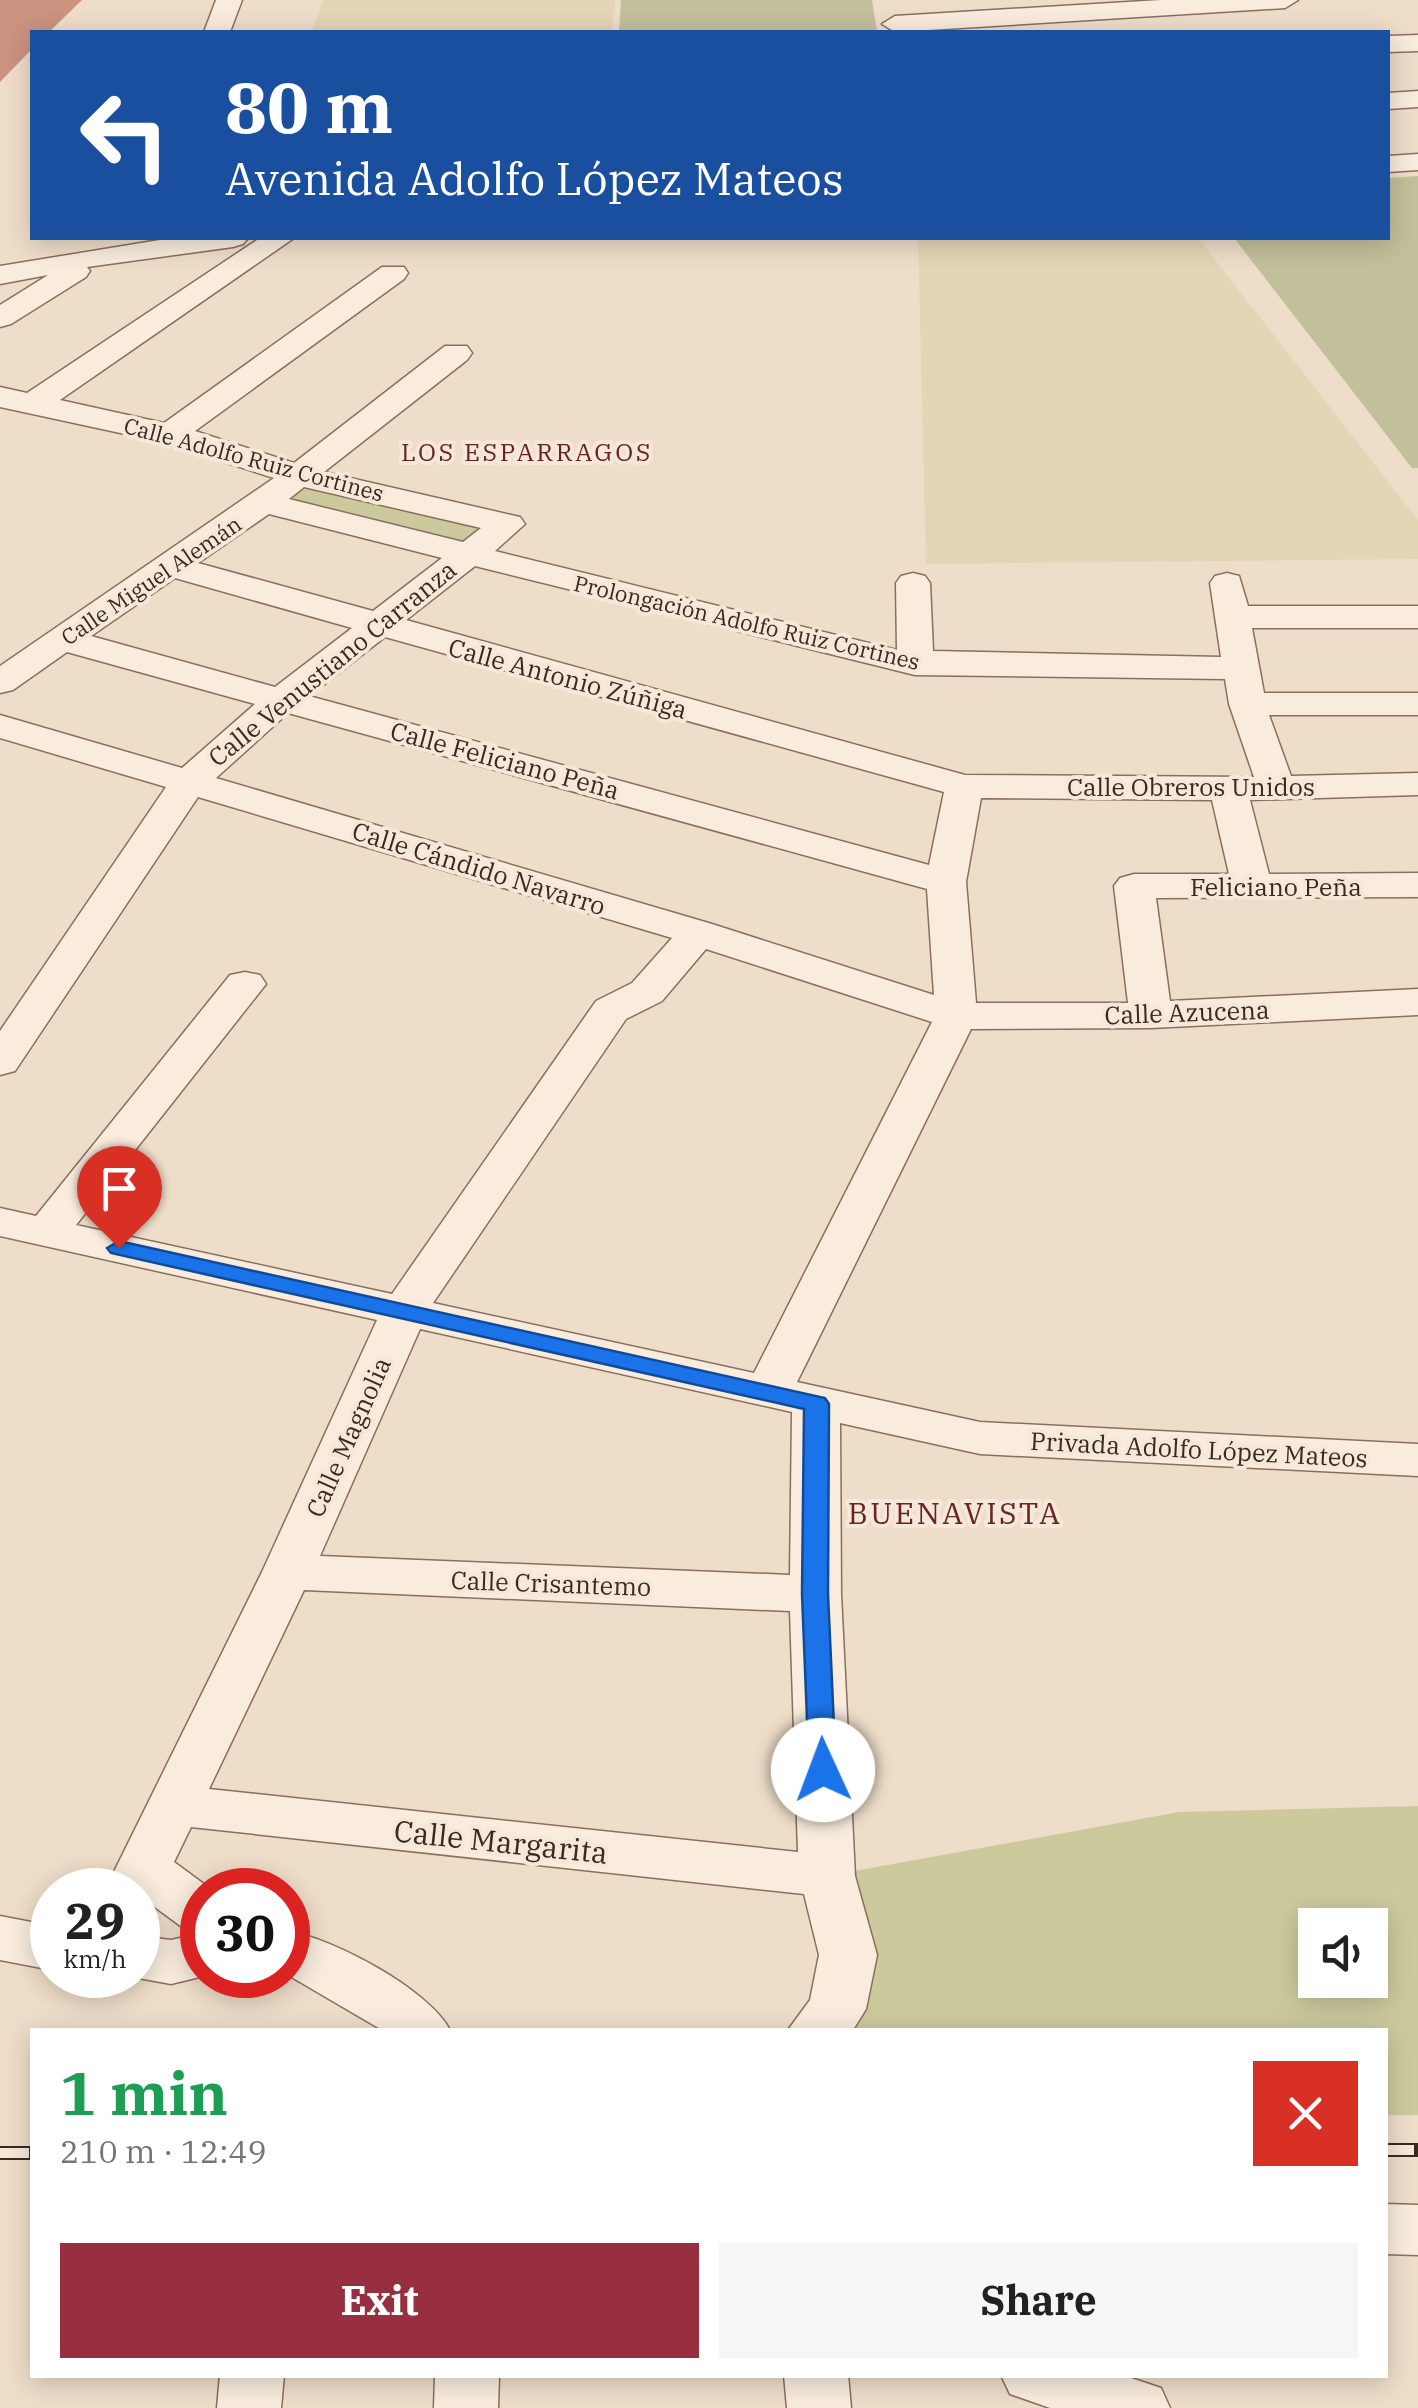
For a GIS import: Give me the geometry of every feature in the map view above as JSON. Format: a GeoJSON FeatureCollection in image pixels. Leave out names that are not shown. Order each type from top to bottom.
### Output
{"type":"FeatureCollection","features":[{"type":"Feature","properties":{"kind":"street"},"geometry":{"type":"LineString","coordinates":[[218,30],[229,0]]}},
{"type":"Feature","properties":{"kind":"street"},"geometry":{"type":"LineString","coordinates":[[894,19],[1290,5]]}},
{"type":"Feature","properties":{"kind":"street"},"geometry":{"type":"LineString","coordinates":[[1390,44],[1418,43]]}},
{"type":"Feature","properties":{"kind":"street"},"geometry":{"type":"LineString","coordinates":[[1390,101],[1418,98]]}},
{"type":"Feature","properties":{"kind":"street"},"geometry":{"type":"LineString","coordinates":[[1390,164],[1418,162]]}},
{"type":"Feature","properties":{"kind":"street"},"geometry":{"type":"LineString","coordinates":[[0,275],[152,243],[201,240]]}},
{"type":"Feature","properties":{"kind":"street"},"geometry":{"type":"LineString","coordinates":[[33,404],[276,240]]}},
{"type":"Feature","properties":{"kind":"street"},"geometry":{"type":"LineString","coordinates":[[0,318],[100,256]]}},
{"type":"Feature","properties":{"kind":"street"},"geometry":{"type":"LineString","coordinates":[[170,434],[392,273]]}},
{"type":"Feature","properties":{"kind":"street","name":"Calle Miguel Alemán"},"geometry":{"type":"LineString","coordinates":[[0,682],[262,504],[456,353]]}},
{"type":"Feature","properties":{"kind":"street","name":"Calle Adolfo Ruiz Cortines"},"geometry":{"type":"LineString","coordinates":[[0,397],[170,434],[300,476],[508,524]]}},
{"type":"Feature","properties":{"kind":"street","name":"Prolongación Adolfo Ruiz Cortines"},"geometry":{"type":"LineString","coordinates":[[262,504],[916,664],[1244,686],[1418,704]]}},
{"type":"Feature","properties":{"kind":"street","name":"Calle Venustiano Carranza"},"geometry":{"type":"LineString","coordinates":[[0,1062],[189,782],[282,699],[508,524]]}},
{"type":"Feature","properties":{"kind":"street","name":"Calle Antonio Zúñiga"},"geometry":{"type":"LineString","coordinates":[[173,568],[964,786]]}},
{"type":"Feature","properties":{"kind":"street"},"geometry":{"type":"LineString","coordinates":[[913,583],[916,664]]}},
{"type":"Feature","properties":{"kind":"street"},"geometry":{"type":"LineString","coordinates":[[1276,786],[1244,686],[1229,600],[1418,617]]}},
{"type":"Feature","properties":{"kind":"street","name":"Calle Feliciano Peña"},"geometry":{"type":"LineString","coordinates":[[64,640],[946,882]]}},
{"type":"Feature","properties":{"kind":"street","name":"Calle Cándido Navarro"},"geometry":{"type":"LineString","coordinates":[[0,726],[698,933],[956,1016]]}},
{"type":"Feature","properties":{"kind":"street","name":"Calle Obreros Unidos"},"geometry":{"type":"LineString","coordinates":[[964,786],[1228,790],[1418,784]]}},
{"type":"Feature","properties":{"kind":"street"},"geometry":{"type":"LineString","coordinates":[[827,2019],[848,1955],[827,1876],[815,1594],[792,1398],[956,1016],[946,882],[964,786]]}},
{"type":"Feature","properties":{"kind":"street"},"geometry":{"type":"LineString","coordinates":[[1228,790],[1252,888]]}},
{"type":"Feature","properties":{"kind":"street","name":"Feliciano Peña"},"geometry":{"type":"LineString","coordinates":[[1151,1015],[1134,886],[1418,885]]}},
{"type":"Feature","properties":{"kind":"street","name":"Calle Magnolia"},"geometry":{"type":"LineString","coordinates":[[144,1868],[287,1572],[405,1310],[611,1010],[647,992],[698,933]]}},
{"type":"Feature","properties":{"kind":"street"},"geometry":{"type":"LineString","coordinates":[[47,1232],[245,984]]}},
{"type":"Feature","properties":{"kind":"street","name":"Calle Azucena"},"geometry":{"type":"LineString","coordinates":[[956,1016],[1151,1015],[1418,1002]]}},
{"type":"Feature","properties":{"kind":"street","name":"Privada Adolfo López Mateos"},"geometry":{"type":"LineString","coordinates":[[0,1222],[980,1438],[1418,1460]]}},
{"type":"Feature","properties":{"kind":"street","name":"Calle Crisantemo"},"geometry":{"type":"LineString","coordinates":[[287,1572],[815,1594]]}},
{"type":"Feature","properties":{"kind":"street","name":"Calle Margarita"},"geometry":{"type":"LineString","coordinates":[[175,1805],[827,1876]]}},
{"type":"Feature","properties":{"kind":"street"},"geometry":{"type":"LineString","coordinates":[[0,1938],[30,1944]]}},
{"type":"Feature","properties":{"kind":"street"},"geometry":{"type":"LineString","coordinates":[[310,1959],[402,2013],[419,2028]]}},
{"type":"Feature","properties":{"kind":"street"},"geometry":{"type":"LineString","coordinates":[[1388,2229],[1418,2230]]}},
{"type":"Feature","properties":{"kind":"street"},"geometry":{"type":"LineString","coordinates":[[249,2408],[252,2378]]}},
{"type":"Feature","properties":{"kind":"street"},"geometry":{"type":"LineString","coordinates":[[466,2408],[467,2378]]}},
{"type":"Feature","properties":{"kind":"street"},"geometry":{"type":"LineString","coordinates":[[816,2378],[819,2408]]}},
{"type":"Feature","properties":{"kind":"street"},"geometry":{"type":"LineString","coordinates":[[1043,2378],[1138,2408]]}},
{"type":"Feature","properties":{"kind":"shaded area"},"geometry":{"type":"Polygon","coordinates":[[[323,0],[615,0],[612,30],[313,30],[323,0]]]}},
{"type":"Feature","properties":{"kind":"shaded area"},"geometry":{"type":"Polygon","coordinates":[[[621,0],[872,0],[877,30],[619,30],[621,0]]]}},
{"type":"Feature","properties":{"kind":"shaded area"},"geometry":{"type":"Polygon","coordinates":[[[1418,176],[1418,468],[1412,468],[1236,240],[1390,240],[1390,178],[1418,176]]]}},
{"type":"Feature","properties":{"kind":"shaded area"},"geometry":{"type":"Polygon","coordinates":[[[918,240],[1200,240],[1418,520],[1418,559],[926,564],[918,240]]]}},
{"type":"Feature","properties":{"kind":"shaded area"},"geometry":{"type":"Polygon","coordinates":[[[306,482],[490,523],[461,544],[279,502],[306,482]]]}},
{"type":"Feature","properties":{"kind":"shaded area"},"geometry":{"type":"Polygon","coordinates":[[[1418,1806],[1418,2115],[1388,2115],[1388,2028],[846,2028],[827,1876],[1179,1812],[1418,1806]]]}},
{"type":"Feature","properties":{"kind":"building"},"geometry":{"type":"Polygon","coordinates":[[[0,0],[82,0],[51,30],[30,30],[30,51],[0,82],[0,0]]]}},
{"type":"Feature","properties":{"kind":"railway"},"geometry":{"type":"LineString","coordinates":[[1388,2150],[1418,2150]]}},
{"type":"Feature","properties":{"kind":"railway"},"geometry":{"type":"LineString","coordinates":[[0,2153],[30,2153]]}},
{"type":"Feature","properties":{"kind":"district","name":"LOS ESPARRAGOS"},"geometry":{"type":"Point","coordinates":[527,451]}},
{"type":"Feature","properties":{"kind":"district","name":"BUENAVISTA"},"geometry":{"type":"Point","coordinates":[955,1512]}},
{"type":"Feature","properties":{"kind":"route"},"geometry":{"type":"LineString","coordinates":[[119,1248],[816,1404],[815,1594],[823,1770]]}}]}
